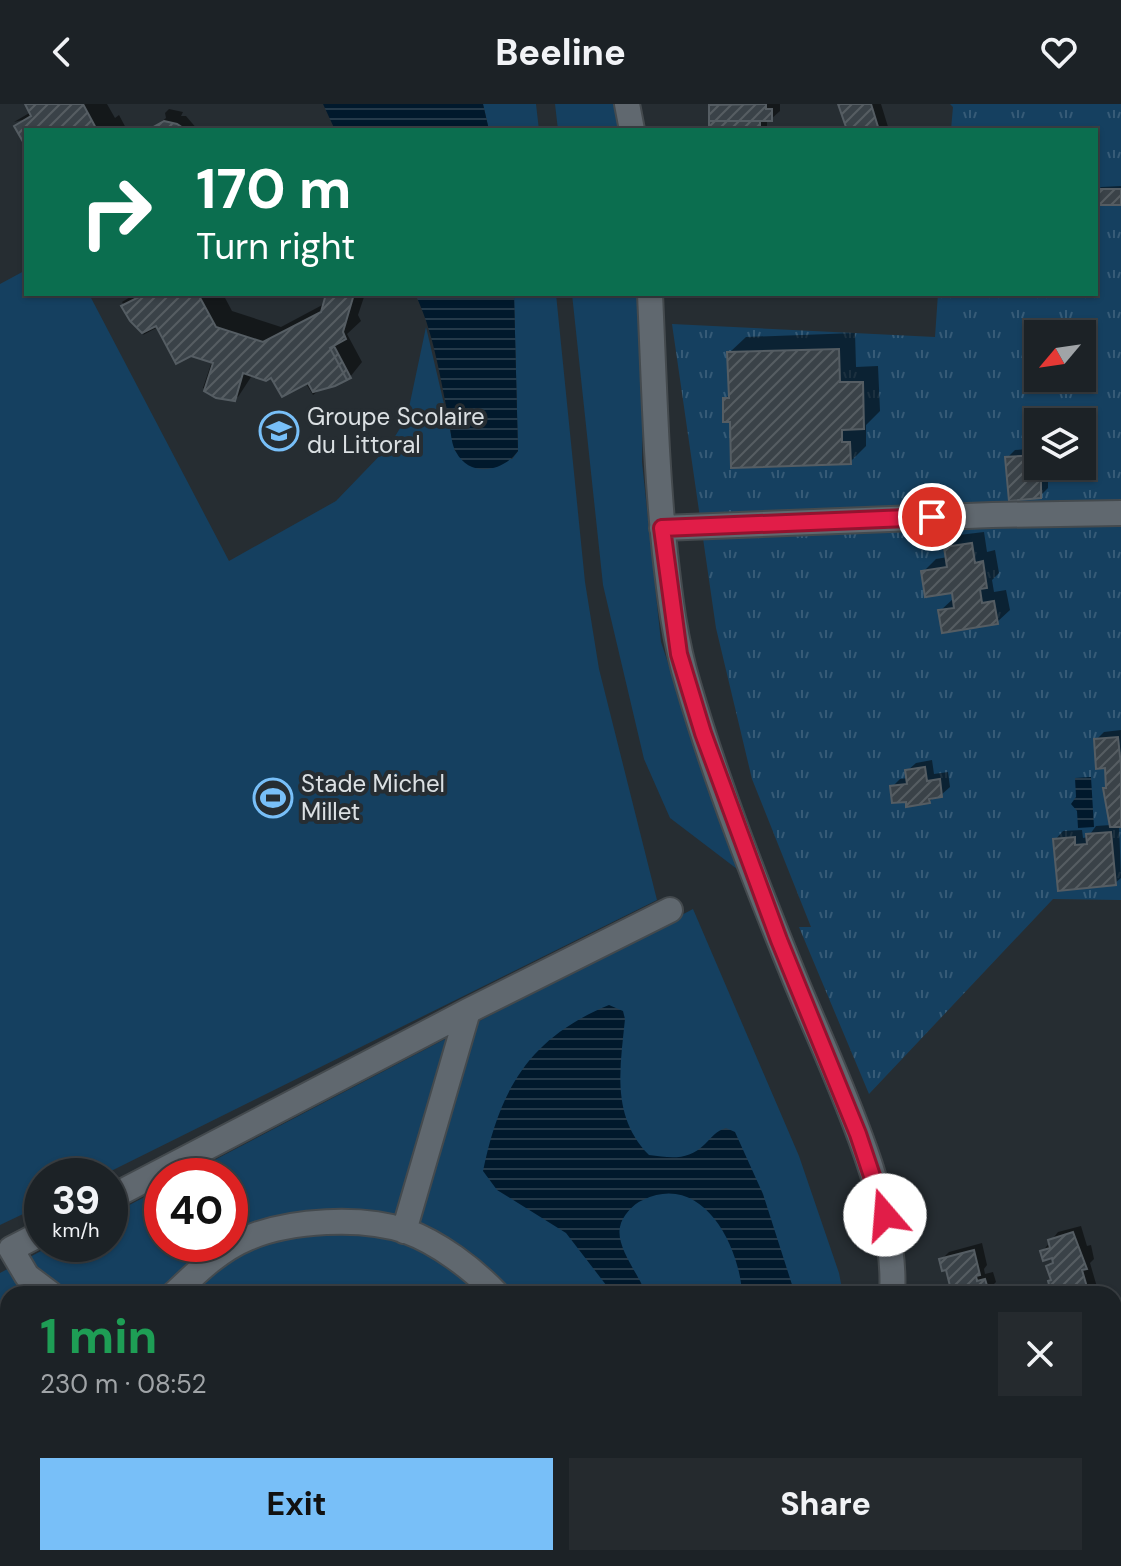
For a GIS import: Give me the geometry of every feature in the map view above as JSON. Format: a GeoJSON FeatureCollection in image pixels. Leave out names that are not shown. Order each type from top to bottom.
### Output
{"type":"FeatureCollection","features":[{"type":"Feature","properties":{"kind":"street"},"geometry":{"type":"LineString","coordinates":[[627,104],[632,128]]}},
{"type":"Feature","properties":{"kind":"street"},"geometry":{"type":"LineString","coordinates":[[650,296],[662,528],[673,623],[688,684],[779,940],[858,1134],[885,1215],[894,1269],[893,1286]]}},
{"type":"Feature","properties":{"kind":"street"},"geometry":{"type":"LineString","coordinates":[[662,528],[1121,513]]}},
{"type":"Feature","properties":{"kind":"street"},"geometry":{"type":"LineString","coordinates":[[128,1189],[468,1011],[670,910]]}},
{"type":"Feature","properties":{"kind":"street"},"geometry":{"type":"LineString","coordinates":[[404,1231],[468,1011]]}},
{"type":"Feature","properties":{"kind":"street"},"geometry":{"type":"LineString","coordinates":[[182,1286],[202,1266],[247,1238],[301,1223],[361,1223],[404,1231],[436,1245],[490,1286]]}},
{"type":"Feature","properties":{"kind":"street"},"geometry":{"type":"LineString","coordinates":[[24,1242],[6,1252],[40,1286]]}},
{"type":"Feature","properties":{"kind":"green space"},"geometry":{"type":"Polygon","coordinates":[[[483,104],[536,104],[539,128],[489,128],[483,104]]]}},
{"type":"Feature","properties":{"kind":"green space"},"geometry":{"type":"Polygon","coordinates":[[[555,104],[614,104],[620,128],[558,128],[555,104]]]}},
{"type":"Feature","properties":{"kind":"green space"},"geometry":{"type":"Polygon","coordinates":[[[950,104],[1121,104],[1121,900],[1053,899],[869,1094],[799,927],[811,927],[752,779],[716,628],[672,324],[935,337],[938,296],[1098,296],[1098,128],[951,128],[953,107],[950,104]]]}},
{"type":"Feature","properties":{"kind":"green space"},"geometry":{"type":"Polygon","coordinates":[[[24,271],[24,296],[90,296],[229,561],[336,501],[389,446],[407,417],[426,327],[455,451],[512,459],[518,451],[514,296],[556,296],[585,582],[599,669],[657,900],[128,1163],[128,1158],[24,1158],[24,1214],[0,1225],[0,284],[24,271]]]}},
{"type":"Feature","properties":{"kind":"green space"},"geometry":{"type":"Polygon","coordinates":[[[572,296],[641,296],[644,333],[642,462],[661,642],[737,869],[670,818],[644,759],[603,585],[572,296]]]}},
{"type":"Feature","properties":{"kind":"green space"},"geometry":{"type":"Polygon","coordinates":[[[693,909],[799,1156],[841,1286],[0,1286],[0,1273],[24,1260],[128,1262],[128,1206],[144,1197],[144,1262],[248,1262],[248,1158],[218,1158],[693,909]]]}},
{"type":"Feature","properties":{"kind":"shaded area"},"geometry":{"type":"Polygon","coordinates":[[[323,104],[483,104],[489,128],[334,128],[323,104]]]}},
{"type":"Feature","properties":{"kind":"shaded area"},"geometry":{"type":"Polygon","coordinates":[[[416,296],[514,296],[518,451],[504,464],[478,469],[469,466],[456,452],[431,338],[416,296]]]}},
{"type":"Feature","properties":{"kind":"shaded area"},"geometry":{"type":"Polygon","coordinates":[[[1091,777],[1094,827],[1078,828],[1077,811],[1071,804],[1076,797],[1075,778],[1091,777]]]}},
{"type":"Feature","properties":{"kind":"shaded area"},"geometry":{"type":"Polygon","coordinates":[[[609,1005],[623,1011],[620,1074],[623,1108],[637,1140],[649,1155],[679,1157],[699,1149],[723,1129],[735,1132],[763,1194],[792,1286],[741,1286],[734,1255],[714,1218],[700,1204],[683,1196],[664,1194],[639,1202],[628,1211],[620,1227],[621,1242],[642,1285],[607,1286],[566,1233],[497,1190],[483,1171],[509,1091],[538,1050],[581,1018],[609,1005]]]}},
{"type":"Feature","properties":{"kind":"building"},"geometry":{"type":"Polygon","coordinates":[[[25,104],[83,104],[96,128],[24,128],[24,144],[14,126],[31,116],[25,104]]]}},
{"type":"Feature","properties":{"kind":"building"},"geometry":{"type":"Polygon","coordinates":[[[766,104],[766,109],[772,109],[772,121],[709,121],[709,105],[766,104]]]}},
{"type":"Feature","properties":{"kind":"building"},"geometry":{"type":"Polygon","coordinates":[[[838,104],[871,104],[878,128],[846,128],[838,104]]]}},
{"type":"Feature","properties":{"kind":"building"},"geometry":{"type":"Polygon","coordinates":[[[164,121],[183,128],[152,128],[164,121]]]}},
{"type":"Feature","properties":{"kind":"building"},"geometry":{"type":"Polygon","coordinates":[[[709,121],[760,121],[760,128],[709,128],[709,121]]]}},
{"type":"Feature","properties":{"kind":"building"},"geometry":{"type":"Polygon","coordinates":[[[1098,189],[1121,189],[1121,205],[1098,205],[1098,189]]]}},
{"type":"Feature","properties":{"kind":"building"},"geometry":{"type":"Polygon","coordinates":[[[199,296],[216,327],[263,342],[321,312],[325,296],[353,296],[343,332],[346,339],[330,348],[347,380],[313,392],[308,383],[282,397],[271,378],[266,381],[243,373],[235,401],[216,398],[204,391],[213,363],[191,356],[176,364],[156,326],[142,333],[130,321],[121,306],[139,297],[199,296]]]}},
{"type":"Feature","properties":{"kind":"building"},"geometry":{"type":"Polygon","coordinates":[[[334,346],[351,378],[347,380],[330,348],[334,346]]]}},
{"type":"Feature","properties":{"kind":"building"},"geometry":{"type":"Polygon","coordinates":[[[839,349],[840,382],[863,382],[864,429],[842,430],[842,442],[850,442],[851,464],[731,468],[730,422],[723,422],[723,398],[729,398],[727,352],[839,349]]]}},
{"type":"Feature","properties":{"kind":"building"},"geometry":{"type":"Polygon","coordinates":[[[1024,456],[1024,480],[1041,480],[1041,498],[1009,501],[1005,457],[1024,456]]]}},
{"type":"Feature","properties":{"kind":"building"},"geometry":{"type":"Polygon","coordinates":[[[972,543],[975,563],[983,561],[987,588],[980,589],[982,603],[994,601],[998,624],[942,633],[938,610],[954,608],[952,593],[925,597],[921,571],[947,567],[944,547],[972,543]]]}},
{"type":"Feature","properties":{"kind":"building"},"geometry":{"type":"Polygon","coordinates":[[[1118,737],[1121,827],[1110,827],[1103,788],[1106,788],[1105,768],[1096,769],[1094,739],[1118,737]]]}},
{"type":"Feature","properties":{"kind":"building"},"geometry":{"type":"Polygon","coordinates":[[[925,767],[927,781],[940,779],[942,797],[929,799],[930,803],[906,807],[906,802],[892,803],[890,786],[907,784],[905,770],[925,767]]]}},
{"type":"Feature","properties":{"kind":"building"},"geometry":{"type":"Polygon","coordinates":[[[1111,832],[1116,885],[1058,891],[1053,839],[1075,837],[1075,845],[1087,844],[1086,834],[1111,832]]]}},
{"type":"Feature","properties":{"kind":"building"},"geometry":{"type":"Polygon","coordinates":[[[1073,1232],[1087,1269],[1082,1270],[1087,1286],[1049,1286],[1048,1281],[1051,1280],[1046,1266],[1053,1263],[1052,1258],[1043,1261],[1040,1251],[1050,1248],[1048,1240],[1073,1232]]]}},
{"type":"Feature","properties":{"kind":"building"},"geometry":{"type":"Polygon","coordinates":[[[974,1250],[980,1275],[976,1276],[977,1281],[985,1279],[987,1286],[950,1286],[939,1259],[974,1250]]]}},
{"type":"Feature","properties":{"kind":"place","name":"Groupe Scolaire du Littoral"},"geometry":{"type":"Point","coordinates":[279,431]}},
{"type":"Feature","properties":{"kind":"place","name":"Stade Michel Millet"},"geometry":{"type":"Point","coordinates":[273,798]}},
{"type":"Feature","properties":{"kind":"route"},"geometry":{"type":"LineString","coordinates":[[885,1215],[858,1134],[779,940],[703,733],[679,654],[662,528],[932,517]]}}]}
